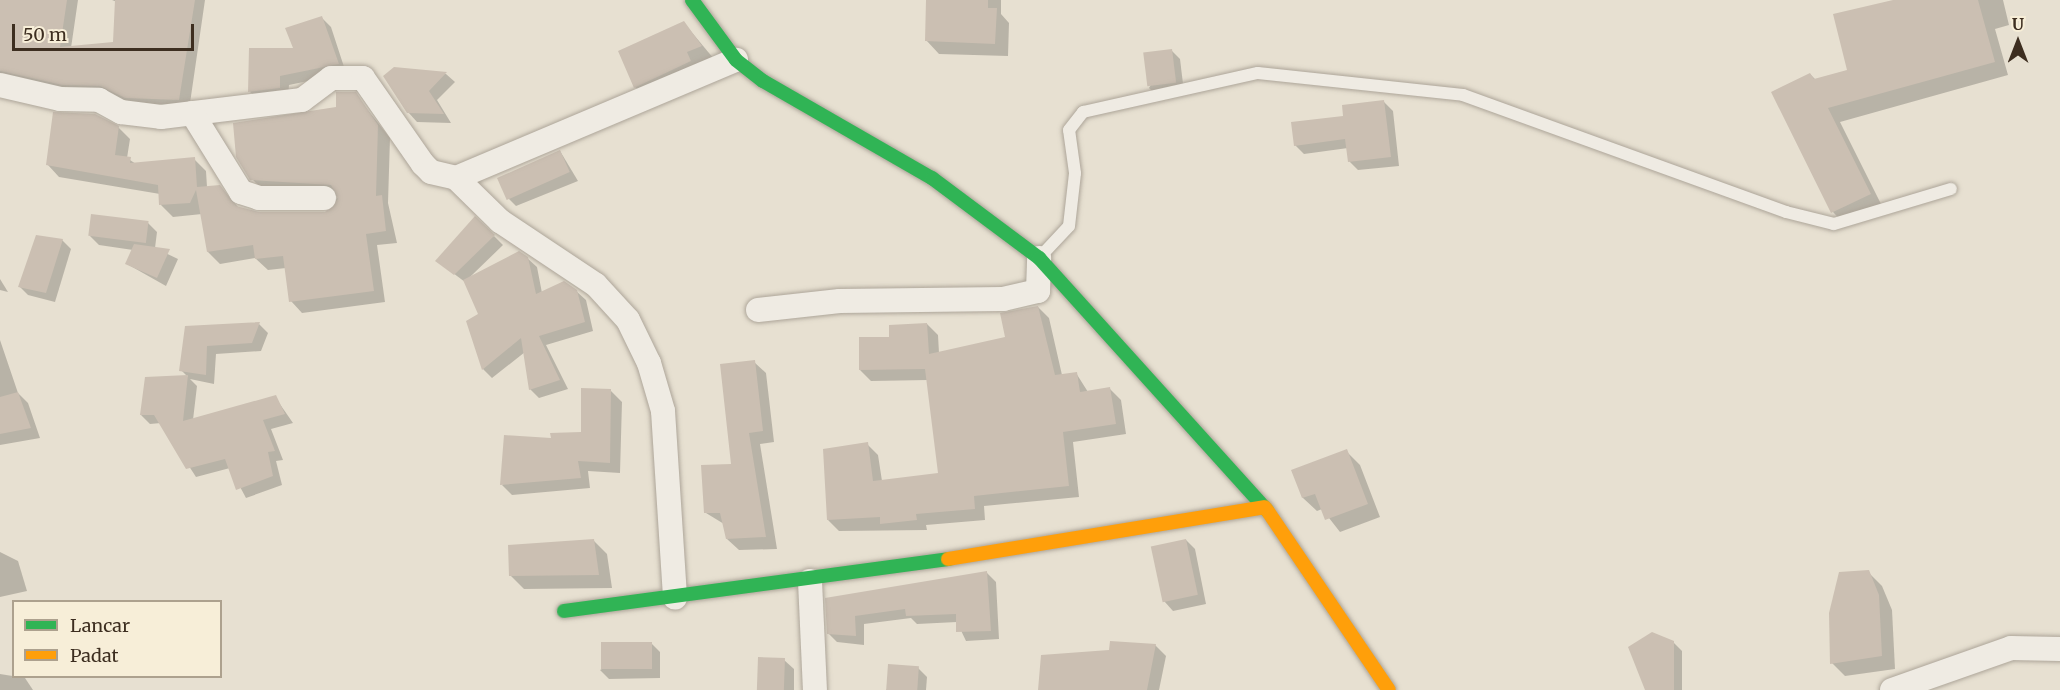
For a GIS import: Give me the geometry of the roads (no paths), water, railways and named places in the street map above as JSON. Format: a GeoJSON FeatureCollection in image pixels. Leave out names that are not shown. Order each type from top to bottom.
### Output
{"type":"FeatureCollection","features":[{"type":"Feature","properties":{"kind":"street"},"geometry":{"type":"LineString","coordinates":[[692,0],[736,60],[932,178],[1039,258],[1265,507],[1389,690]]}},
{"type":"Feature","properties":{"kind":"street"},"geometry":{"type":"LineString","coordinates":[[456,178],[736,60]]}},
{"type":"Feature","properties":{"kind":"street"},"geometry":{"type":"LineString","coordinates":[[0,85],[60,99],[99,100],[121,112],[161,117],[302,100],[330,78],[363,78],[431,172],[456,178],[500,220],[596,285],[628,320],[649,363],[663,411],[675,598]]}},
{"type":"Feature","properties":{"kind":"street"},"geometry":{"type":"LineString","coordinates":[[192,113],[241,192],[259,198],[324,198]]}},
{"type":"Feature","properties":{"kind":"street"},"geometry":{"type":"LineString","coordinates":[[758,310],[851,300],[1003,299],[1038,291],[1039,258]]}},
{"type":"Feature","properties":{"kind":"street"},"geometry":{"type":"LineString","coordinates":[[564,611],[810,581],[1265,507]]}},
{"type":"Feature","properties":{"kind":"street"},"geometry":{"type":"LineString","coordinates":[[810,581],[815,690]]}},
{"type":"Feature","properties":{"kind":"street"},"geometry":{"type":"LineString","coordinates":[[1892,690],[1921,687],[2011,648],[2060,649]]}},
{"type":"Feature","properties":{"kind":"lane"},"geometry":{"type":"LineString","coordinates":[[1039,258],[1069,226],[1075,173],[1069,130],[1083,112],[1258,73],[1463,96],[1834,224],[1951,189]]}}]}
